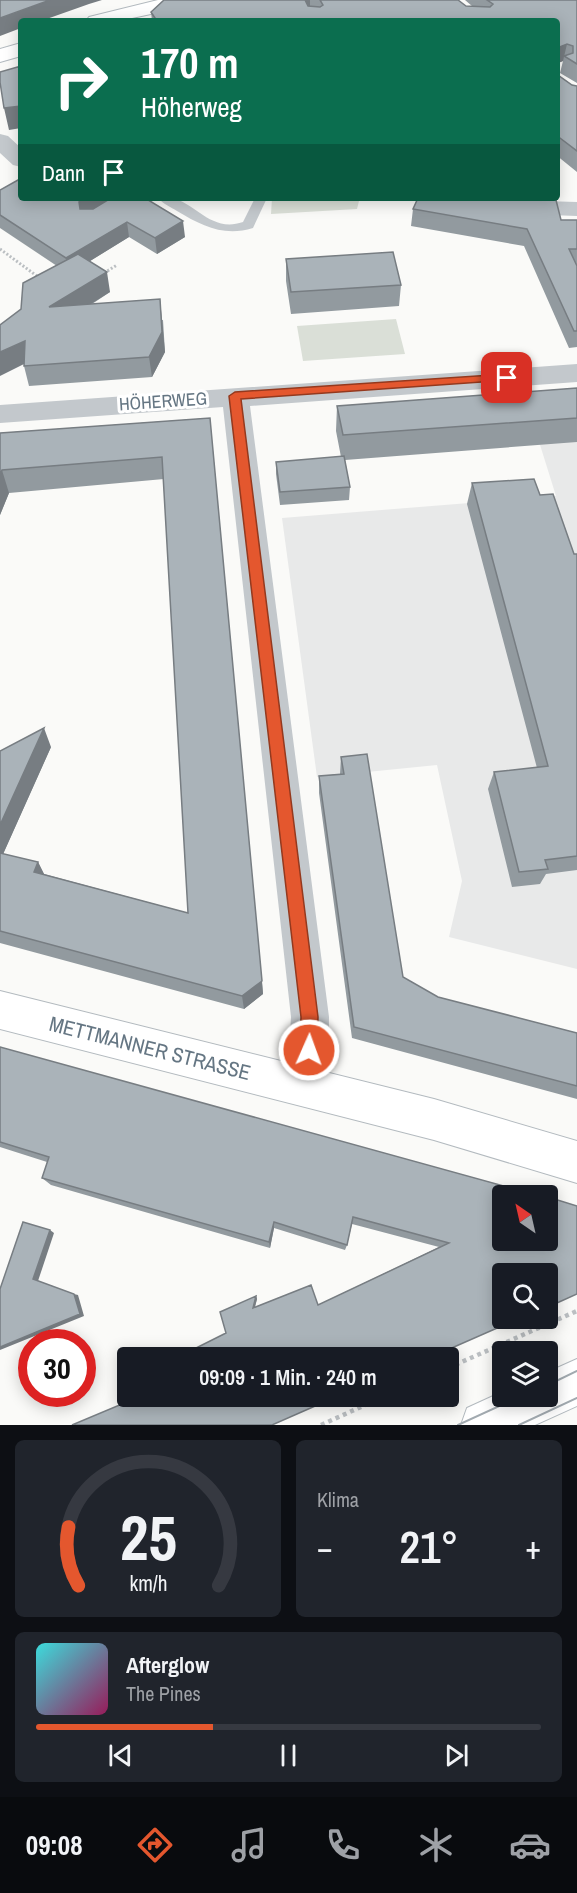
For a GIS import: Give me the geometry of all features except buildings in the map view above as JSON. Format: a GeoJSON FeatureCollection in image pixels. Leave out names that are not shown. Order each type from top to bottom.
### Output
{"type":"FeatureCollection","features":[{"type":"Feature","properties":{"kind":"street"},"geometry":{"type":"LineString","coordinates":[[109,18],[140,9],[191,0]]}},
{"type":"Feature","properties":{"kind":"street"},"geometry":{"type":"LineString","coordinates":[[0,56],[18,50]]}},
{"type":"Feature","properties":{"kind":"street"},"geometry":{"type":"LineString","coordinates":[[0,141],[18,167]]}},
{"type":"Feature","properties":{"kind":"street"},"geometry":{"type":"LineString","coordinates":[[453,201],[513,208],[577,209]]}},
{"type":"Feature","properties":{"kind":"street","name":"HÖHERWEG"},"geometry":{"type":"LineString","coordinates":[[0,414],[577,373]]}},
{"type":"Feature","properties":{"kind":"street"},"geometry":{"type":"LineString","coordinates":[[235,396],[309,1017],[309,1050],[301,1085]]}},
{"type":"Feature","properties":{"kind":"street","name":"METTMANNER STRASSE"},"geometry":{"type":"LineString","coordinates":[[0,1010],[70,1030],[301,1085],[498,1137],[577,1162]]}},
{"type":"Feature","properties":{"kind":"street"},"geometry":{"type":"LineString","coordinates":[[558,1391],[577,1382]]}},
{"type":"Feature","properties":{"kind":"street"},"geometry":{"type":"LineString","coordinates":[[484,1425],[522,1407]]}},
{"type":"Feature","properties":{"kind":"lane"},"geometry":{"type":"LineString","coordinates":[[170,201],[220,227],[235,229],[248,225],[260,201]]}},
{"type":"Feature","properties":{"kind":"path"},"geometry":{"type":"LineString","coordinates":[[0,249],[49,283]]}},
{"type":"Feature","properties":{"kind":"path"},"geometry":{"type":"LineString","coordinates":[[98,277],[117,265]]}},
{"type":"Feature","properties":{"kind":"path"},"geometry":{"type":"LineString","coordinates":[[459,1363],[577,1311]]}},
{"type":"Feature","properties":{"kind":"path"},"geometry":{"type":"LineString","coordinates":[[321,1425],[361,1407]]}},
{"type":"Feature","properties":{"kind":"shaded area"},"geometry":{"type":"Polygon","coordinates":[[[272,201],[359,201],[357,209],[271,214],[272,201]]]}},
{"type":"Feature","properties":{"kind":"shaded area"},"geometry":{"type":"Polygon","coordinates":[[[396,319],[405,354],[303,361],[297,326],[396,319]]]}},
{"type":"Feature","properties":{"kind":"shaded area"},"geometry":{"type":"Polygon","coordinates":[[[531,416],[577,417],[577,969],[449,937],[462,881],[437,765],[317,777],[282,518],[556,496],[531,416]]]}},
{"type":"Feature","properties":{"kind":"tram line"},"geometry":{"type":"LineString","coordinates":[[558,1380],[577,1371]]}},
{"type":"Feature","properties":{"kind":"tram line"},"geometry":{"type":"LineString","coordinates":[[519,1425],[577,1398]]}},
{"type":"Feature","properties":{"kind":"tram line"},"geometry":{"type":"LineString","coordinates":[[458,1425],[497,1407]]}},
{"type":"Feature","properties":{"kind":"route"},"geometry":{"type":"LineString","coordinates":[[309,1050],[309,1017],[235,396],[507,378]]}}]}
